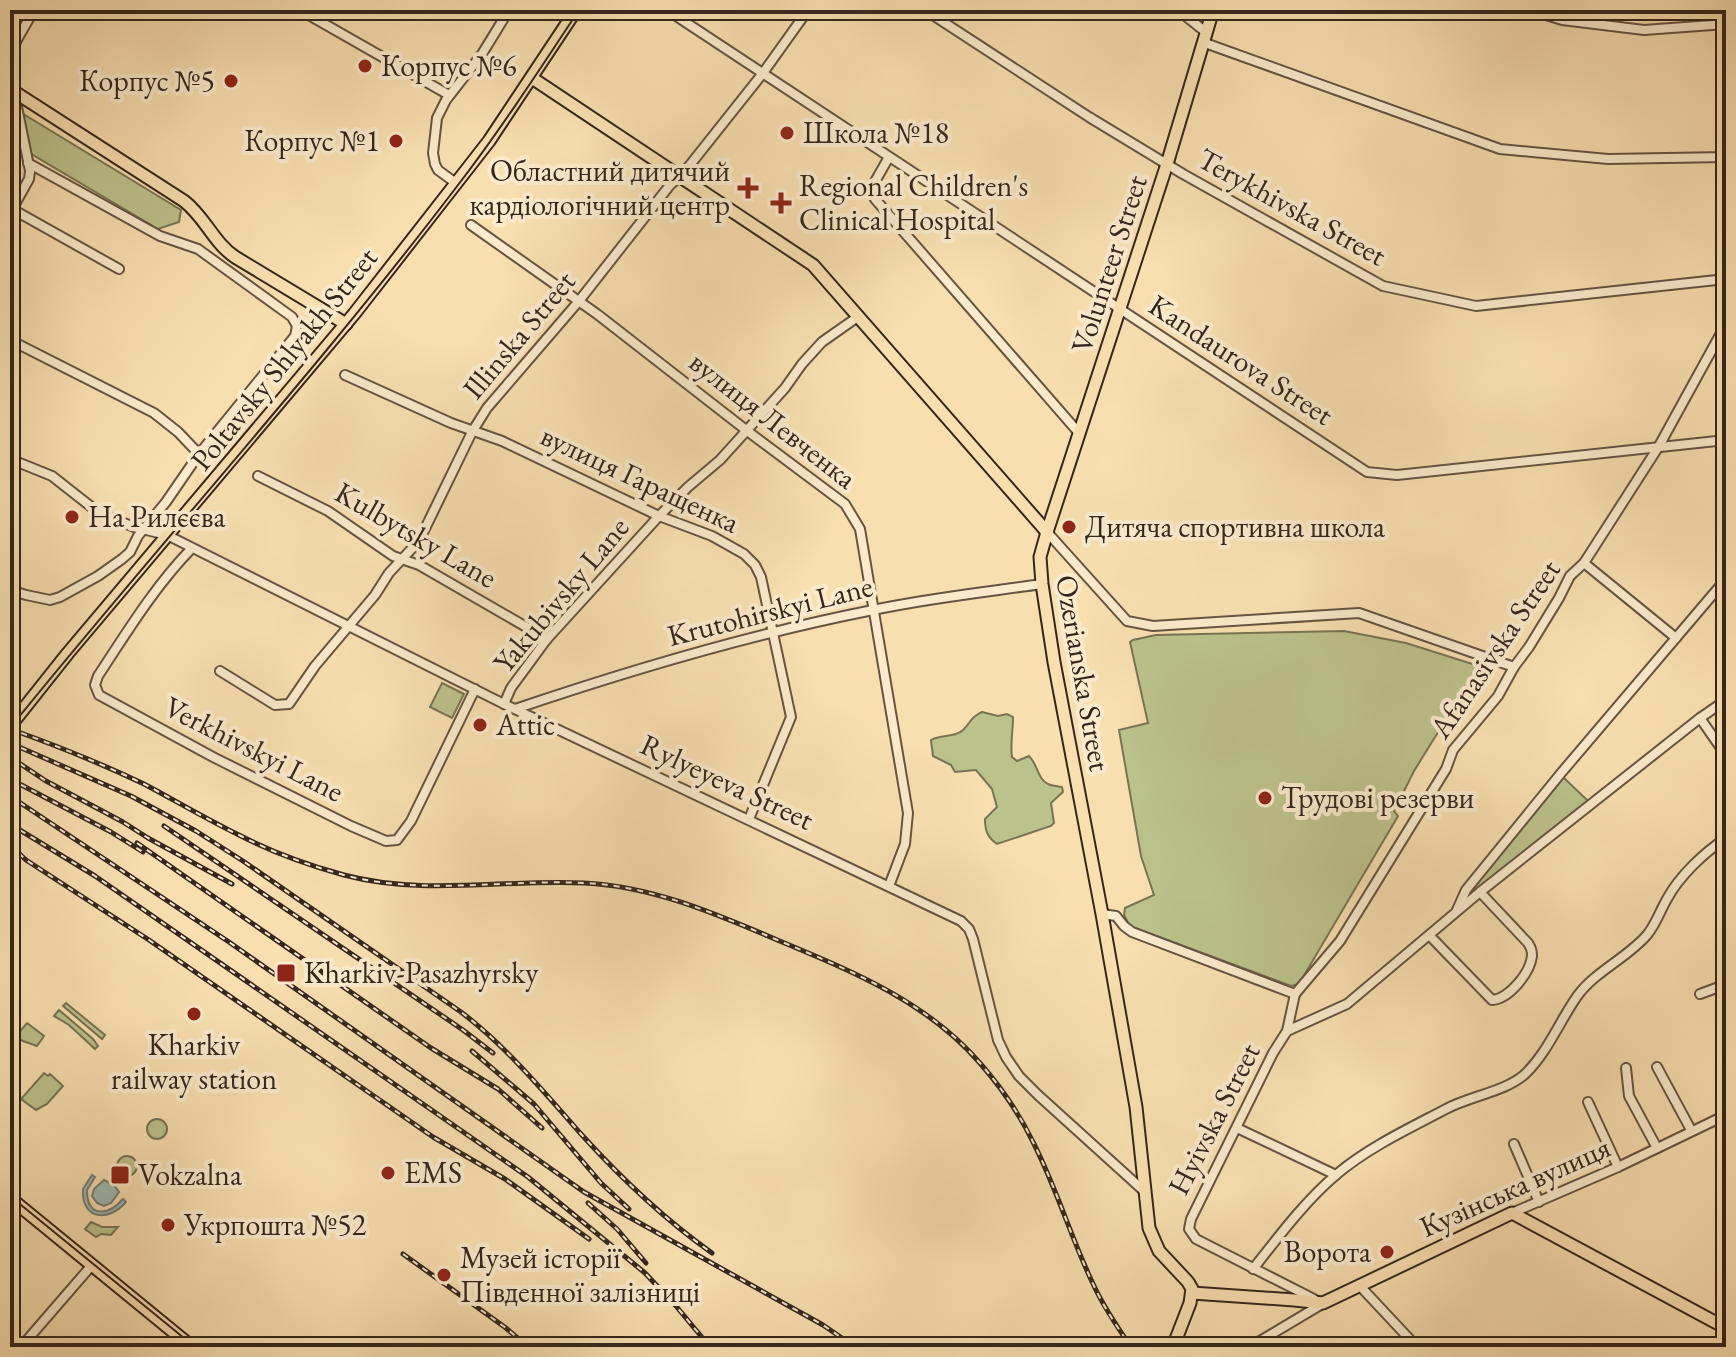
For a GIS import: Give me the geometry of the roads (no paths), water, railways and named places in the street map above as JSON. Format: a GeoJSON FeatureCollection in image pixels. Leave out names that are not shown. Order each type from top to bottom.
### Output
{"type":"FeatureCollection","features":[{"type":"Feature","properties":{"kind":"main road","name":"Poltavsky Shlyakh Street"},"geometry":{"type":"LineString","coordinates":[[10,726],[346,324],[457,184],[576,10]]}},
{"type":"Feature","properties":{"kind":"main road","name":"Volunteer Street"},"geometry":{"type":"LineString","coordinates":[[1047,532],[1167,164],[1213,10]]}},
{"type":"Feature","properties":{"kind":"main road"},"geometry":{"type":"LineString","coordinates":[[532,78],[813,265],[1047,532]]}},
{"type":"Feature","properties":{"kind":"main road"},"geometry":{"type":"LineString","coordinates":[[12,91],[184,201],[199,214],[226,251],[346,324]]}},
{"type":"Feature","properties":{"kind":"main road","name":"Ozerianska Street"},"geometry":{"type":"LineString","coordinates":[[1047,532],[1040,557],[1042,584],[1136,1107],[1149,1228],[1164,1258],[1188,1282],[1192,1293]]}},
{"type":"Feature","properties":{"kind":"main road"},"geometry":{"type":"LineString","coordinates":[[10,1198],[192,1347]]}},
{"type":"Feature","properties":{"kind":"main road"},"geometry":{"type":"LineString","coordinates":[[1512,1213],[1726,1328]]}},
{"type":"Feature","properties":{"kind":"main road","name":"Кузінська вулиця"},"geometry":{"type":"LineString","coordinates":[[1323,1303],[1512,1213]]}},
{"type":"Feature","properties":{"kind":"main road"},"geometry":{"type":"LineString","coordinates":[[1173,1347],[1192,1293],[1323,1303]]}},
{"type":"Feature","properties":{"kind":"street"},"geometry":{"type":"LineString","coordinates":[[10,52],[34,10]]}},
{"type":"Feature","properties":{"kind":"street"},"geometry":{"type":"LineString","coordinates":[[300,10],[449,95]]}},
{"type":"Feature","properties":{"kind":"street"},"geometry":{"type":"LineString","coordinates":[[457,184],[438,170],[433,153],[437,118],[449,95],[482,54],[509,10]]}},
{"type":"Feature","properties":{"kind":"street","name":"Kandaurova Street"},"geometry":{"type":"LineString","coordinates":[[667,10],[1367,472],[1397,475],[1726,440]]}},
{"type":"Feature","properties":{"kind":"street","name":"Illinska Street"},"geometry":{"type":"LineString","coordinates":[[220,671],[275,705],[289,704],[389,573],[419,541],[472,432],[487,408],[579,301],[670,185],[680,177],[763,73],[808,10]]}},
{"type":"Feature","properties":{"kind":"street","name":"Terykhivska Street"},"geometry":{"type":"LineString","coordinates":[[925,10],[1089,117],[1383,286],[1476,306],[1726,279]]}},
{"type":"Feature","properties":{"kind":"street"},"geometry":{"type":"LineString","coordinates":[[1178,10],[1206,38],[1500,149],[1608,159],[1726,157]]}},
{"type":"Feature","properties":{"kind":"street"},"geometry":{"type":"LineString","coordinates":[[1530,10],[1562,20],[1644,30],[1726,24]]}},
{"type":"Feature","properties":{"kind":"street"},"geometry":{"type":"LineString","coordinates":[[12,91],[29,179],[11,211],[119,269]]}},
{"type":"Feature","properties":{"kind":"street"},"geometry":{"type":"LineString","coordinates":[[889,157],[873,185],[875,199],[1079,433]]}},
{"type":"Feature","properties":{"kind":"street"},"geometry":{"type":"LineString","coordinates":[[10,590],[50,600],[108,570],[122,559],[199,454],[295,336],[297,326],[292,317],[198,249],[160,236],[28,163]]}},
{"type":"Feature","properties":{"kind":"street","name":"вулиця Левченка"},"geometry":{"type":"LineString","coordinates":[[471,225],[579,301],[845,504],[860,529],[908,813],[905,844],[889,886]]}},
{"type":"Feature","properties":{"kind":"street"},"geometry":{"type":"LineString","coordinates":[[198,249],[212,235]]}},
{"type":"Feature","properties":{"kind":"street","name":"Yakubivsky Lane"},"geometry":{"type":"LineString","coordinates":[[504,704],[511,688],[547,639],[659,516],[720,460],[822,342],[859,316]]}},
{"type":"Feature","properties":{"kind":"street","name":"Afanasivska Street"},"geometry":{"type":"LineString","coordinates":[[1295,994],[1340,941],[1446,769],[1453,750],[1498,696],[1570,576],[1584,563],[1659,446],[1726,324]]}},
{"type":"Feature","properties":{"kind":"street"},"geometry":{"type":"LineString","coordinates":[[10,340],[154,413],[199,454]]}},
{"type":"Feature","properties":{"kind":"street","name":"вулиця Гаращенка"},"geometry":{"type":"LineString","coordinates":[[345,375],[472,432],[502,441],[659,516],[712,536],[744,554],[755,565],[761,577],[791,717],[749,819]]}},
{"type":"Feature","properties":{"kind":"street","name":"Rylyeyeva Street"},"geometry":{"type":"LineString","coordinates":[[10,459],[52,476],[99,513],[169,536],[504,704],[961,921],[973,939],[998,1040],[1006,1057],[1038,1095],[1145,1192]]}},
{"type":"Feature","properties":{"kind":"street","name":"Kulbytsky Lane"},"geometry":{"type":"LineString","coordinates":[[258,476],[328,511],[393,556],[419,565],[547,639]]}},
{"type":"Feature","properties":{"kind":"street"},"geometry":{"type":"LineString","coordinates":[[1047,532],[1127,621],[1153,626],[1359,613],[1514,667]]}},
{"type":"Feature","properties":{"kind":"street","name":"Verkhivskyi Lane"},"geometry":{"type":"LineString","coordinates":[[192,548],[133,622],[98,676],[95,685],[99,695],[351,826],[386,841],[397,840],[407,828],[475,689]]}},
{"type":"Feature","properties":{"kind":"street"},"geometry":{"type":"LineString","coordinates":[[1584,563],[1676,638]]}},
{"type":"Feature","properties":{"kind":"street","name":"Hyivska Street"},"geometry":{"type":"LineString","coordinates":[[1457,911],[1466,890],[1726,579]]}},
{"type":"Feature","properties":{"kind":"street","name":"Krutohirskyi Lane"},"geometry":{"type":"LineString","coordinates":[[515,709],[616,675],[773,632],[875,609],[1042,584]]}},
{"type":"Feature","properties":{"kind":"street","name":"Hyivska Street"},"geometry":{"type":"LineString","coordinates":[[1287,1031],[1347,1004],[1480,892],[1726,700]]}},
{"type":"Feature","properties":{"kind":"street"},"geometry":{"type":"LineString","coordinates":[[1700,718],[1723,751]]}},
{"type":"Feature","properties":{"kind":"street"},"geometry":{"type":"LineString","coordinates":[[1323,1303],[1253,1269],[1287,1225],[1336,1175],[1370,1151],[1464,1099],[1514,1083],[1526,1073],[1582,991],[1648,935],[1683,877],[1726,838]]}},
{"type":"Feature","properties":{"kind":"street"},"geometry":{"type":"LineString","coordinates":[[1430,936],[1492,1000],[1497,1001],[1507,994],[1529,966],[1531,950],[1480,892]]}},
{"type":"Feature","properties":{"kind":"street"},"geometry":{"type":"LineString","coordinates":[[1102,914],[1116,916],[1132,932],[1295,994]]}},
{"type":"Feature","properties":{"kind":"street"},"geometry":{"type":"LineString","coordinates":[[1700,994],[1719,987],[1726,1001]]}},
{"type":"Feature","properties":{"kind":"street","name":"Hyivska Street"},"geometry":{"type":"LineString","coordinates":[[1253,1269],[1196,1239],[1189,1229],[1191,1219],[1273,1053],[1287,1031],[1295,994]]}},
{"type":"Feature","properties":{"kind":"street"},"geometry":{"type":"LineString","coordinates":[[1657,1067],[1691,1130]]}},
{"type":"Feature","properties":{"kind":"street"},"geometry":{"type":"LineString","coordinates":[[1626,1068],[1629,1096],[1657,1148]]}},
{"type":"Feature","properties":{"kind":"street"},"geometry":{"type":"LineString","coordinates":[[1588,1102],[1618,1167]]}},
{"type":"Feature","properties":{"kind":"street","name":"Кузінська вулиця"},"geometry":{"type":"LineString","coordinates":[[1512,1213],[1726,1115]]}},
{"type":"Feature","properties":{"kind":"street"},"geometry":{"type":"LineString","coordinates":[[1237,1128],[1336,1175]]}},
{"type":"Feature","properties":{"kind":"street"},"geometry":{"type":"LineString","coordinates":[[1514,1144],[1539,1202]]}},
{"type":"Feature","properties":{"kind":"street"},"geometry":{"type":"LineString","coordinates":[[21,1347],[92,1265]]}},
{"type":"Feature","properties":{"kind":"street"},"geometry":{"type":"LineString","coordinates":[[1359,1285],[1417,1347]]}},
{"type":"Feature","properties":{"kind":"street","name":"Кузінська вулиця"},"geometry":{"type":"LineString","coordinates":[[1250,1347],[1323,1303]]}},
{"type":"Feature","properties":{"kind":"water"},"geometry":{"type":"Polygon","coordinates":[[[92,1175],[95,1177],[87,1190],[90,1205],[105,1211],[123,1199],[126,1202],[119,1209],[97,1215],[86,1207],[83,1189],[92,1175]]]}},
{"type":"Feature","properties":{"kind":"water"},"geometry":{"type":"Polygon","coordinates":[[[104,1180],[119,1192],[111,1203],[104,1206],[92,1196],[94,1189],[104,1180]]]}},
{"type":"Feature","properties":{"kind":"tram line"},"geometry":{"type":"LineString","coordinates":[[10,728],[404,255],[490,142],[579,10]]}},
{"type":"Feature","properties":{"kind":"tram line"},"geometry":{"type":"LineString","coordinates":[[10,1196],[195,1347]]}},
{"type":"Feature","properties":{"kind":"railway"},"geometry":{"type":"LineString","coordinates":[[10,729],[127,776],[266,848],[344,875],[404,885],[554,882],[634,889],[682,902],[729,920],[884,989],[935,1021],[958,1040],[1009,1100],[1042,1160],[1095,1288],[1131,1347]]}},
{"type":"Feature","properties":{"kind":"railway"},"geometry":{"type":"LineString","coordinates":[[10,743],[131,796],[196,831],[461,1012],[509,1055],[627,1182],[712,1253]]}},
{"type":"Feature","properties":{"kind":"railway"},"geometry":{"type":"LineString","coordinates":[[10,757],[46,781],[232,884]]}},
{"type":"Feature","properties":{"kind":"railway"},"geometry":{"type":"LineString","coordinates":[[10,779],[143,852]]}},
{"type":"Feature","properties":{"kind":"railway"},"geometry":{"type":"LineString","coordinates":[[10,796],[229,942],[584,1192],[823,1325],[855,1347]]}},
{"type":"Feature","properties":{"kind":"railway"},"geometry":{"type":"LineString","coordinates":[[10,824],[95,876],[528,1177],[645,1273],[710,1347]]}},
{"type":"Feature","properties":{"kind":"railway"},"geometry":{"type":"LineString","coordinates":[[164,826],[493,1053]]}},
{"type":"Feature","properties":{"kind":"railway"},"geometry":{"type":"LineString","coordinates":[[137,843],[431,1048],[498,1089],[542,1128]]}},
{"type":"Feature","properties":{"kind":"railway"},"geometry":{"type":"LineString","coordinates":[[10,845],[26,860],[149,940],[433,1137],[505,1179],[589,1239]]}},
{"type":"Feature","properties":{"kind":"railway"},"geometry":{"type":"LineString","coordinates":[[472,1051],[534,1104],[601,1183],[629,1209]]}},
{"type":"Feature","properties":{"kind":"railway"},"geometry":{"type":"LineString","coordinates":[[588,1203],[617,1229],[646,1263]]}},
{"type":"Feature","properties":{"kind":"railway"},"geometry":{"type":"LineString","coordinates":[[403,1254],[528,1347]]}},
{"type":"Feature","properties":{"kind":"place","name":"Корпус №6"},"geometry":{"type":"Point","coordinates":[365,66]}},
{"type":"Feature","properties":{"kind":"place","name":"Корпус №5"},"geometry":{"type":"Point","coordinates":[231,81]}},
{"type":"Feature","properties":{"kind":"place","name":"Школа №18"},"geometry":{"type":"Point","coordinates":[787,133]}},
{"type":"Feature","properties":{"kind":"place","name":"Корпус №1"},"geometry":{"type":"Point","coordinates":[396,141]}},
{"type":"Feature","properties":{"kind":"place","name":"Областний дитячий кардіологічний центр"},"geometry":{"type":"Point","coordinates":[748,188]}},
{"type":"Feature","properties":{"kind":"place","name":"Regional Children's Clinical Hospital"},"geometry":{"type":"Point","coordinates":[781,203]}},
{"type":"Feature","properties":{"kind":"place","name":"На Рилєєва"},"geometry":{"type":"Point","coordinates":[72,517]}},
{"type":"Feature","properties":{"kind":"place","name":"Дитяча спортивна школа"},"geometry":{"type":"Point","coordinates":[1069,527]}},
{"type":"Feature","properties":{"kind":"place","name":"Attic"},"geometry":{"type":"Point","coordinates":[480,725]}},
{"type":"Feature","properties":{"kind":"place","name":"Трудові резерви"},"geometry":{"type":"Point","coordinates":[1265,798]}},
{"type":"Feature","properties":{"kind":"place","name":"Kharkіv-Pasazhyrsky"},"geometry":{"type":"Point","coordinates":[286,973]}},
{"type":"Feature","properties":{"kind":"place","name":"Kharkiv railway station"},"geometry":{"type":"Point","coordinates":[194,1014]}},
{"type":"Feature","properties":{"kind":"place","name":"EMS"},"geometry":{"type":"Point","coordinates":[388,1173]}},
{"type":"Feature","properties":{"kind":"place","name":"Vokzalna"},"geometry":{"type":"Point","coordinates":[120,1175]}},
{"type":"Feature","properties":{"kind":"place","name":"Укрпошта №52"},"geometry":{"type":"Point","coordinates":[168,1225]}},
{"type":"Feature","properties":{"kind":"place","name":"Ворота"},"geometry":{"type":"Point","coordinates":[1387,1252]}},
{"type":"Feature","properties":{"kind":"place","name":"Музей історії Південної залізниці"},"geometry":{"type":"Point","coordinates":[444,1275]}}]}
